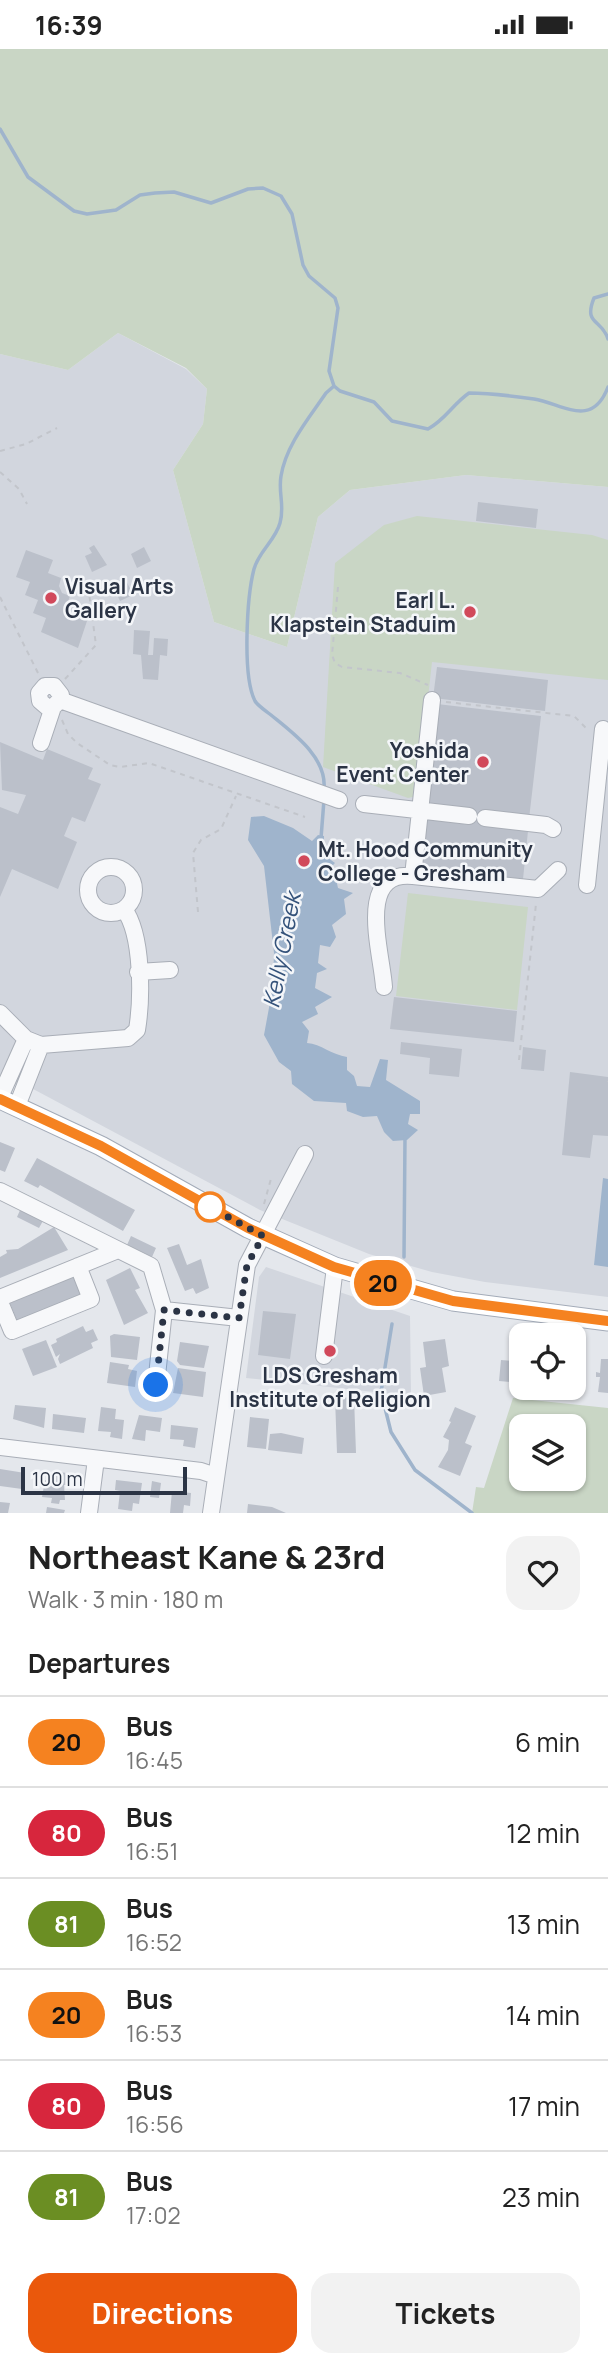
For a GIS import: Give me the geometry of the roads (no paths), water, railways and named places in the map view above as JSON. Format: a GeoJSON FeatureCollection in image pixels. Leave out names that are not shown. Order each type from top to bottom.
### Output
{"type":"FeatureCollection","features":[{"type":"Feature","properties":{"kind":"main road"},"geometry":{"type":"LineString","coordinates":[[6,1101],[101,1146],[263,1236],[334,1267],[453,1301],[608,1321]]}},
{"type":"Feature","properties":{"kind":"street"},"geometry":{"type":"LineString","coordinates":[[41,743],[54,697],[338,800]]}},
{"type":"Feature","properties":{"kind":"street"},"geometry":{"type":"LineString","coordinates":[[413,876],[432,700]]}},
{"type":"Feature","properties":{"kind":"street"},"geometry":{"type":"LineString","coordinates":[[587,885],[596,729]]}},
{"type":"Feature","properties":{"kind":"street"},"geometry":{"type":"LineString","coordinates":[[364,804],[546,825],[553,829]]}},
{"type":"Feature","properties":{"kind":"street"},"geometry":{"type":"LineString","coordinates":[[384,987],[376,919],[380,890],[386,880],[394,876],[413,876],[538,889],[558,870]]}},
{"type":"Feature","properties":{"kind":"street"},"geometry":{"type":"LineString","coordinates":[[0,1013],[34,1042],[128,1038],[137,1030],[138,972],[135,934],[131,919],[124,909]]}},
{"type":"Feature","properties":{"kind":"street"},"geometry":{"type":"LineString","coordinates":[[138,972],[170,970]]}},
{"type":"Feature","properties":{"kind":"street"},"geometry":{"type":"LineString","coordinates":[[6,1101],[34,1042]]}},
{"type":"Feature","properties":{"kind":"street"},"geometry":{"type":"LineString","coordinates":[[211,1513],[247,1265],[304,1154]]}},
{"type":"Feature","properties":{"kind":"street"},"geometry":{"type":"LineString","coordinates":[[0,1191],[151,1266],[164,1310],[156,1385]]}},
{"type":"Feature","properties":{"kind":"street"},"geometry":{"type":"LineString","coordinates":[[78,1266],[91,1299],[12,1331],[0,1300],[78,1266],[118,1250]]}},
{"type":"Feature","properties":{"kind":"street"},"geometry":{"type":"LineString","coordinates":[[324,1356],[334,1267]]}},
{"type":"Feature","properties":{"kind":"street"},"geometry":{"type":"LineString","coordinates":[[164,1310],[239,1318]]}},
{"type":"Feature","properties":{"kind":"street"},"geometry":{"type":"LineString","coordinates":[[0,1447],[201,1471],[216,1476]]}},
{"type":"Feature","properties":{"kind":"street"},"geometry":{"type":"LineString","coordinates":[[89,1513],[96,1459]]}},
{"type":"Feature","properties":{"kind":"water"},"geometry":{"type":"Polygon","coordinates":[[[264,816],[293,828],[312,841],[318,835],[324,836],[324,855],[335,863],[328,870],[336,879],[338,888],[353,893],[344,899],[346,914],[332,925],[336,937],[330,947],[320,945],[318,963],[327,969],[317,973],[315,988],[332,997],[315,1007],[318,1014],[302,1022],[309,1031],[307,1043],[347,1057],[347,1070],[354,1076],[357,1086],[370,1087],[380,1059],[388,1060],[386,1080],[420,1101],[420,1114],[410,1114],[408,1124],[418,1130],[407,1140],[393,1141],[384,1132],[377,1116],[363,1117],[347,1111],[346,1103],[314,1101],[292,1084],[291,1071],[279,1062],[264,1035],[273,986],[274,953],[264,866],[248,840],[251,817],[264,816]]]}},
{"type":"Feature","properties":{"kind":"water"},"geometry":{"type":"Polygon","coordinates":[[[603,1178],[608,1179],[608,1267],[594,1265],[603,1178]]]}},
{"type":"Feature","properties":{"kind":"waterway"},"geometry":{"type":"LineString","coordinates":[[0,129],[28,177],[74,211],[87,214],[116,210],[140,195],[155,193],[174,192],[211,203],[248,189],[263,188],[281,196],[292,214],[303,265],[309,276],[335,298],[338,308],[329,371],[334,386],[340,391],[374,402],[392,421],[428,429],[469,393],[534,399],[585,411],[601,400],[608,387]]}},
{"type":"Feature","properties":{"kind":"waterway"},"geometry":{"type":"LineString","coordinates":[[608,294],[594,298],[591,307],[592,318],[608,339]]}},
{"type":"Feature","properties":{"kind":"waterway","name":"Kelly Creek"},"geometry":{"type":"LineString","coordinates":[[324,789],[320,766],[307,747],[255,701],[248,674],[247,636],[254,569],[278,529],[282,505],[280,482],[288,453],[299,432],[326,393],[334,386]]}},
{"type":"Feature","properties":{"kind":"waterway","name":"Kelly Creek"},"geometry":{"type":"LineString","coordinates":[[321,838],[324,800]]}},
{"type":"Feature","properties":{"kind":"waterway","name":"Kelly Creek"},"geometry":{"type":"LineString","coordinates":[[404,1257],[405,1137]]}},
{"type":"Feature","properties":{"kind":"waterway","name":"Kelly Creek"},"geometry":{"type":"LineString","coordinates":[[392,1324],[381,1392],[391,1432],[415,1470],[472,1513]]}},
{"type":"Feature","properties":{"kind":"place","name":"Visual Arts Gallery"},"geometry":{"type":"Point","coordinates":[51,598]}},
{"type":"Feature","properties":{"kind":"place","name":"Earl L. Klapstein Staduim"},"geometry":{"type":"Point","coordinates":[470,612]}},
{"type":"Feature","properties":{"kind":"place","name":"Yoshida Event Center"},"geometry":{"type":"Point","coordinates":[483,762]}},
{"type":"Feature","properties":{"kind":"place","name":"Mt. Hood Community College - Gresham"},"geometry":{"type":"Point","coordinates":[304,861]}},
{"type":"Feature","properties":{"kind":"place","name":"LDS Gresham Institute of Religion"},"geometry":{"type":"Point","coordinates":[330,1351]}}]}
